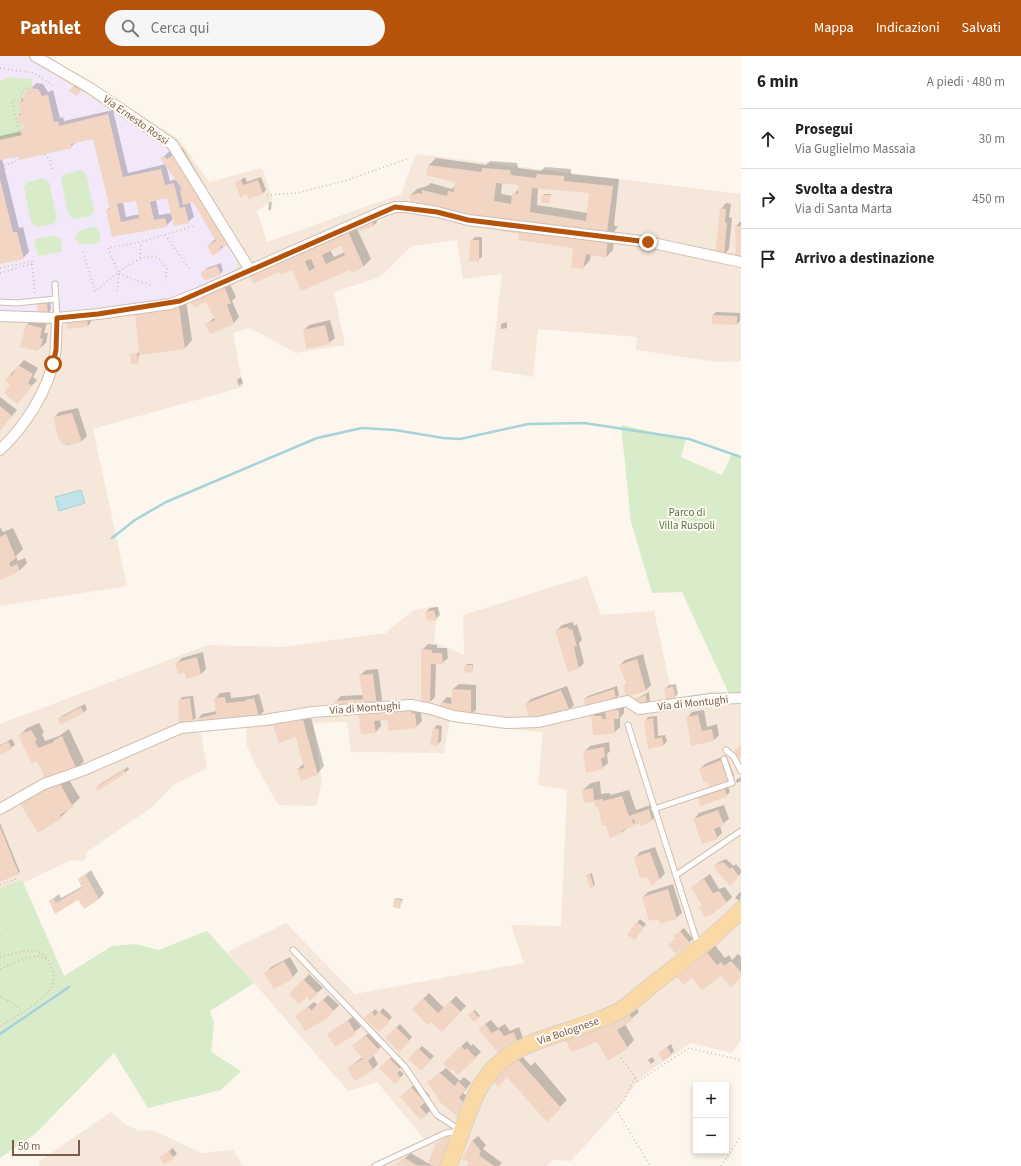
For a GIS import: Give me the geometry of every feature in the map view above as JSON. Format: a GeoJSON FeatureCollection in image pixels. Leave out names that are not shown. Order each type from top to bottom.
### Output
{"type":"FeatureCollection","features":[{"type":"Feature","properties":{"kind":"main road","name":"Via Bolognese"},"geometry":{"type":"LineString","coordinates":[[448,1166],[460,1131],[485,1080],[507,1056],[531,1044],[602,1019],[619,1010],[699,950],[741,910]]}},
{"type":"Feature","properties":{"kind":"street","name":"Via Ernesto Rossi"},"geometry":{"type":"LineString","coordinates":[[35,56],[90,88],[172,144],[250,270]]}},
{"type":"Feature","properties":{"kind":"street"},"geometry":{"type":"LineString","coordinates":[[0,316],[57,318],[170,304],[395,207],[437,212],[468,220],[648,242],[741,262]]}},
{"type":"Feature","properties":{"kind":"street"},"geometry":{"type":"LineString","coordinates":[[0,450],[32,411],[43,391],[54,357],[57,318]]}},
{"type":"Feature","properties":{"kind":"street","name":"Via di Montughi"},"geometry":{"type":"LineString","coordinates":[[0,808],[44,784],[84,770],[181,728],[252,721],[313,712],[411,705],[431,708],[453,716],[507,723],[539,722],[627,701],[639,710],[711,699],[741,698]]}},
{"type":"Feature","properties":{"kind":"lane"},"geometry":{"type":"LineString","coordinates":[[55,284],[57,318]]}},
{"type":"Feature","properties":{"kind":"lane"},"geometry":{"type":"LineString","coordinates":[[0,302],[16,303],[55,300]]}},
{"type":"Feature","properties":{"kind":"lane"},"geometry":{"type":"LineString","coordinates":[[628,725],[699,950]]}},
{"type":"Feature","properties":{"kind":"lane"},"geometry":{"type":"LineString","coordinates":[[726,750],[734,757],[741,771]]}},
{"type":"Feature","properties":{"kind":"lane"},"geometry":{"type":"LineString","coordinates":[[654,809],[732,783],[724,759]]}},
{"type":"Feature","properties":{"kind":"lane"},"geometry":{"type":"LineString","coordinates":[[676,876],[741,831]]}},
{"type":"Feature","properties":{"kind":"lane"},"geometry":{"type":"LineString","coordinates":[[293,950],[406,1067],[437,1115],[460,1131]]}},
{"type":"Feature","properties":{"kind":"lane"},"geometry":{"type":"LineString","coordinates":[[375,1166],[446,1133],[460,1131]]}},
{"type":"Feature","properties":{"kind":"path"},"geometry":{"type":"LineString","coordinates":[[0,68],[34,73],[54,85]]}},
{"type":"Feature","properties":{"kind":"path"},"geometry":{"type":"LineString","coordinates":[[0,138],[20,134],[12,101],[21,99],[22,92],[30,86],[38,87],[43,94],[52,92],[60,124],[108,113],[108,111]]}},
{"type":"Feature","properties":{"kind":"path"},"geometry":{"type":"LineString","coordinates":[[45,154],[52,169]]}},
{"type":"Feature","properties":{"kind":"path"},"geometry":{"type":"LineString","coordinates":[[5,169],[4,165],[15,162],[14,157]]}},
{"type":"Feature","properties":{"kind":"path"},"geometry":{"type":"LineString","coordinates":[[266,195],[297,193],[344,181],[407,159]]}},
{"type":"Feature","properties":{"kind":"path"},"geometry":{"type":"LineString","coordinates":[[117,291],[119,274],[108,248],[141,242],[194,226]]}},
{"type":"Feature","properties":{"kind":"path"},"geometry":{"type":"LineString","coordinates":[[165,235],[189,268]]}},
{"type":"Feature","properties":{"kind":"path"},"geometry":{"type":"LineString","coordinates":[[140,258],[141,242]]}},
{"type":"Feature","properties":{"kind":"path"},"geometry":{"type":"LineString","coordinates":[[83,252],[96,291],[140,258],[146,256],[158,258],[167,269],[165,280]]}},
{"type":"Feature","properties":{"kind":"path"},"geometry":{"type":"LineString","coordinates":[[0,268],[33,260],[35,301]]}},
{"type":"Feature","properties":{"kind":"path"},"geometry":{"type":"LineString","coordinates":[[0,273],[32,264]]}},
{"type":"Feature","properties":{"kind":"path"},"geometry":{"type":"LineString","coordinates":[[119,274],[152,286]]}},
{"type":"Feature","properties":{"kind":"path"},"geometry":{"type":"LineString","coordinates":[[0,885],[16,879]]}},
{"type":"Feature","properties":{"kind":"path"},"geometry":{"type":"LineString","coordinates":[[0,957],[34,950],[43,953],[49,962],[54,978],[52,986],[36,1003],[0,1027]]}},
{"type":"Feature","properties":{"kind":"path"},"geometry":{"type":"LineString","coordinates":[[0,969],[33,957],[42,957],[49,962]]}},
{"type":"Feature","properties":{"kind":"path"},"geometry":{"type":"LineString","coordinates":[[0,997],[11,1002],[22,1011]]}},
{"type":"Feature","properties":{"kind":"path"},"geometry":{"type":"LineString","coordinates":[[621,1058],[638,1081],[689,1048],[741,1060]]}},
{"type":"Feature","properties":{"kind":"path"},"geometry":{"type":"LineString","coordinates":[[635,1078],[622,1102],[616,1109],[650,1166]]}},
{"type":"Feature","properties":{"kind":"path"},"geometry":{"type":"LineString","coordinates":[[721,1166],[741,1136]]}},
{"type":"Feature","properties":{"kind":"shaded area"},"geometry":{"type":"Polygon","coordinates":[[[0,56],[48,56],[179,139],[209,182],[262,168],[273,200],[257,211],[267,242],[401,194],[416,154],[741,194],[741,361],[717,362],[636,350],[637,337],[538,329],[533,377],[491,370],[502,274],[463,279],[457,240],[412,246],[380,277],[334,292],[345,345],[296,353],[250,328],[233,333],[243,387],[93,429],[127,586],[0,606],[0,56]]]}},
{"type":"Feature","properties":{"kind":"shaded area"},"geometry":{"type":"Polygon","coordinates":[[[0,56],[24,56],[168,147],[237,257],[234,272],[169,301],[63,314],[62,309],[56,308],[50,309],[48,314],[0,311],[0,56]]]}},
{"type":"Feature","properties":{"kind":"shaded area"},"geometry":{"type":"Polygon","coordinates":[[[587,576],[601,615],[654,611],[673,698],[714,691],[741,695],[741,1040],[732,1053],[691,1043],[641,1077],[611,1117],[571,1161],[552,1160],[547,1166],[367,1166],[424,1139],[377,1082],[348,1091],[227,952],[286,923],[355,994],[524,963],[511,925],[561,926],[567,790],[538,785],[543,732],[495,728],[450,719],[444,753],[351,752],[347,722],[313,723],[322,781],[316,806],[278,805],[254,762],[247,746],[246,722],[200,727],[207,768],[172,786],[152,807],[87,852],[83,861],[71,860],[23,883],[64,976],[0,1033],[0,724],[208,645],[282,647],[386,633],[413,610],[438,606],[434,642],[464,655],[463,615],[587,576]]]}},
{"type":"Feature","properties":{"kind":"shaded area"},"geometry":{"type":"Polygon","coordinates":[[[111,1112],[126,1125],[140,1131],[152,1130],[202,1153],[233,1150],[243,1166],[40,1166],[38,1162],[111,1112]]]}},
{"type":"Feature","properties":{"kind":"green space"},"geometry":{"type":"Polygon","coordinates":[[[8,77],[32,79],[32,88],[25,91],[23,101],[18,102],[21,115],[17,116],[19,123],[23,123],[24,129],[20,130],[22,135],[0,140],[0,81],[8,77]]]}},
{"type":"Feature","properties":{"kind":"green space"},"geometry":{"type":"Polygon","coordinates":[[[80,170],[86,174],[94,210],[91,216],[74,219],[68,214],[61,179],[65,174],[80,170]]]}},
{"type":"Feature","properties":{"kind":"green space"},"geometry":{"type":"Polygon","coordinates":[[[43,178],[49,182],[57,218],[54,224],[37,227],[31,222],[24,187],[28,182],[43,178]]]}},
{"type":"Feature","properties":{"kind":"green space"},"geometry":{"type":"Polygon","coordinates":[[[91,227],[97,228],[100,232],[100,241],[96,244],[79,244],[75,238],[77,233],[91,227]]]}},
{"type":"Feature","properties":{"kind":"green space"},"geometry":{"type":"Polygon","coordinates":[[[56,235],[57,238],[61,238],[62,252],[38,256],[34,239],[56,235]]]}},
{"type":"Feature","properties":{"kind":"green space","name":"Parco di Villa Ruspoli"},"geometry":{"type":"Polygon","coordinates":[[[621,425],[686,439],[681,457],[722,475],[732,454],[741,458],[741,696],[730,696],[682,592],[652,593],[631,522],[621,425]]]}},
{"type":"Feature","properties":{"kind":"green space"},"geometry":{"type":"Polygon","coordinates":[[[22,880],[64,976],[112,946],[136,944],[158,950],[207,931],[254,983],[210,1011],[214,1023],[211,1052],[241,1071],[221,1090],[148,1108],[114,1053],[35,1134],[0,1158],[0,888],[22,880]]]}},
{"type":"Feature","properties":{"kind":"water"},"geometry":{"type":"Polygon","coordinates":[[[81,490],[85,503],[59,511],[55,497],[81,490]]]}},
{"type":"Feature","properties":{"kind":"building"},"geometry":{"type":"Polygon","coordinates":[[[73,86],[81,90],[77,96],[69,91],[73,86]]]}},
{"type":"Feature","properties":{"kind":"building"},"geometry":{"type":"Polygon","coordinates":[[[30,88],[38,89],[42,96],[48,95],[54,122],[58,121],[59,126],[108,114],[123,177],[161,169],[165,185],[174,183],[180,208],[185,207],[189,223],[174,226],[167,198],[150,202],[154,220],[165,218],[167,227],[112,237],[106,210],[110,209],[93,139],[71,144],[72,148],[19,160],[18,156],[0,160],[0,140],[22,135],[20,130],[24,129],[23,123],[19,123],[17,115],[21,115],[18,102],[23,101],[24,93],[30,88]],[[136,201],[117,204],[121,222],[139,218],[136,201]]]}},
{"type":"Feature","properties":{"kind":"building"},"geometry":{"type":"Polygon","coordinates":[[[175,154],[230,247],[221,246],[219,252],[212,256],[207,246],[216,241],[193,202],[183,205],[180,190],[182,189],[160,158],[164,156],[167,159],[175,154]]]}},
{"type":"Feature","properties":{"kind":"building"},"geometry":{"type":"Polygon","coordinates":[[[428,165],[482,172],[482,168],[510,170],[511,175],[536,178],[537,174],[564,176],[564,181],[613,186],[607,232],[611,232],[612,235],[464,215],[416,204],[417,200],[412,203],[409,196],[418,193],[422,194],[422,190],[447,196],[448,191],[454,192],[455,182],[426,175],[428,165]],[[496,183],[494,201],[511,204],[512,193],[518,194],[518,185],[496,183]],[[532,188],[530,212],[586,221],[589,193],[532,188]]]}},
{"type":"Feature","properties":{"kind":"building"},"geometry":{"type":"Polygon","coordinates":[[[0,179],[13,232],[17,232],[24,259],[0,264],[0,179]]]}},
{"type":"Feature","properties":{"kind":"building"},"geometry":{"type":"Polygon","coordinates":[[[241,180],[243,185],[258,180],[263,194],[248,199],[247,194],[240,197],[235,182],[241,180]]]}},
{"type":"Feature","properties":{"kind":"building"},"geometry":{"type":"Polygon","coordinates":[[[542,195],[550,195],[550,203],[541,203],[542,195]]]}},
{"type":"Feature","properties":{"kind":"building"},"geometry":{"type":"Polygon","coordinates":[[[720,208],[726,209],[725,222],[727,223],[724,256],[715,255],[720,208]]]}},
{"type":"Feature","properties":{"kind":"building"},"geometry":{"type":"Polygon","coordinates":[[[372,221],[374,226],[358,232],[356,227],[372,221]]]}},
{"type":"Feature","properties":{"kind":"building"},"geometry":{"type":"Polygon","coordinates":[[[496,223],[608,239],[606,258],[586,254],[583,269],[571,267],[573,248],[518,240],[519,234],[495,230],[496,223]]]}},
{"type":"Feature","properties":{"kind":"building"},"geometry":{"type":"Polygon","coordinates":[[[735,226],[741,226],[741,261],[736,261],[735,226]]]}},
{"type":"Feature","properties":{"kind":"building"},"geometry":{"type":"Polygon","coordinates":[[[347,229],[364,267],[352,273],[350,270],[301,291],[292,270],[281,275],[279,272],[253,284],[249,275],[347,229]],[[341,246],[322,255],[326,264],[345,255],[341,246]],[[311,259],[305,261],[309,271],[315,268],[311,259]]]}},
{"type":"Feature","properties":{"kind":"building"},"geometry":{"type":"Polygon","coordinates":[[[470,240],[479,240],[479,262],[469,261],[470,240]]]}},
{"type":"Feature","properties":{"kind":"building"},"geometry":{"type":"Polygon","coordinates":[[[217,266],[221,275],[206,280],[203,279],[201,273],[202,271],[217,266]]]}},
{"type":"Feature","properties":{"kind":"building"},"geometry":{"type":"Polygon","coordinates":[[[224,286],[231,303],[227,305],[234,324],[210,334],[205,324],[215,320],[206,302],[194,308],[191,302],[224,286]]]}},
{"type":"Feature","properties":{"kind":"building"},"geometry":{"type":"Polygon","coordinates":[[[47,302],[48,314],[38,315],[37,303],[47,302]]]}},
{"type":"Feature","properties":{"kind":"building"},"geometry":{"type":"Polygon","coordinates":[[[179,306],[185,349],[139,355],[135,312],[179,306]]]}},
{"type":"Feature","properties":{"kind":"building"},"geometry":{"type":"Polygon","coordinates":[[[712,315],[737,316],[737,325],[712,324],[712,315]]]}},
{"type":"Feature","properties":{"kind":"building"},"geometry":{"type":"Polygon","coordinates":[[[87,318],[88,327],[68,329],[66,321],[87,318]]]}},
{"type":"Feature","properties":{"kind":"building"},"geometry":{"type":"Polygon","coordinates":[[[26,324],[42,328],[40,338],[43,339],[40,349],[37,351],[20,347],[26,324]]]}},
{"type":"Feature","properties":{"kind":"building"},"geometry":{"type":"Polygon","coordinates":[[[325,325],[330,344],[306,349],[303,330],[325,325]]]}},
{"type":"Feature","properties":{"kind":"building"},"geometry":{"type":"Polygon","coordinates":[[[137,353],[139,363],[131,364],[130,354],[137,353]]]}},
{"type":"Feature","properties":{"kind":"building"},"geometry":{"type":"Polygon","coordinates":[[[18,365],[33,374],[28,383],[32,386],[17,404],[4,393],[10,384],[5,380],[10,374],[12,376],[18,365]]]}},
{"type":"Feature","properties":{"kind":"building"},"geometry":{"type":"Polygon","coordinates":[[[0,406],[12,416],[0,431],[0,406]]]}},
{"type":"Feature","properties":{"kind":"building"},"geometry":{"type":"Polygon","coordinates":[[[72,413],[82,442],[64,445],[59,440],[53,417],[72,413]]]}},
{"type":"Feature","properties":{"kind":"building"},"geometry":{"type":"Polygon","coordinates":[[[6,534],[16,558],[9,563],[11,567],[17,564],[20,571],[0,580],[0,537],[6,534]]]}},
{"type":"Feature","properties":{"kind":"building"},"geometry":{"type":"Polygon","coordinates":[[[434,610],[437,620],[427,621],[425,612],[434,610]]]}},
{"type":"Feature","properties":{"kind":"building"},"geometry":{"type":"Polygon","coordinates":[[[568,627],[569,630],[572,629],[577,646],[574,647],[579,669],[568,672],[555,630],[568,627]]]}},
{"type":"Feature","properties":{"kind":"building"},"geometry":{"type":"Polygon","coordinates":[[[421,649],[432,650],[432,653],[442,653],[443,664],[431,664],[430,703],[421,701],[421,649]]]}},
{"type":"Feature","properties":{"kind":"building"},"geometry":{"type":"Polygon","coordinates":[[[197,657],[201,675],[186,679],[185,673],[178,674],[175,663],[197,657]]]}},
{"type":"Feature","properties":{"kind":"building"},"geometry":{"type":"Polygon","coordinates":[[[637,659],[646,691],[626,697],[623,686],[627,685],[619,665],[637,659]]]}},
{"type":"Feature","properties":{"kind":"building"},"geometry":{"type":"Polygon","coordinates":[[[464,665],[472,665],[473,672],[465,673],[464,665]]]}},
{"type":"Feature","properties":{"kind":"building"},"geometry":{"type":"Polygon","coordinates":[[[373,674],[377,707],[335,710],[334,701],[363,699],[359,675],[373,674]]]}},
{"type":"Feature","properties":{"kind":"building"},"geometry":{"type":"Polygon","coordinates":[[[673,687],[675,698],[666,700],[664,688],[673,687]]]}},
{"type":"Feature","properties":{"kind":"building"},"geometry":{"type":"Polygon","coordinates":[[[452,689],[471,690],[471,716],[440,708],[441,702],[451,704],[452,689]]]}},
{"type":"Feature","properties":{"kind":"building"},"geometry":{"type":"Polygon","coordinates":[[[614,689],[616,699],[586,708],[583,699],[614,689]]]}},
{"type":"Feature","properties":{"kind":"building"},"geometry":{"type":"Polygon","coordinates":[[[561,690],[570,711],[529,720],[525,704],[561,690]]]}},
{"type":"Feature","properties":{"kind":"building"},"geometry":{"type":"Polygon","coordinates":[[[646,695],[647,705],[639,706],[634,699],[646,695]]]}},
{"type":"Feature","properties":{"kind":"building"},"geometry":{"type":"Polygon","coordinates":[[[225,697],[226,703],[246,701],[245,700],[254,698],[259,717],[196,724],[196,719],[216,714],[214,698],[225,697]]]}},
{"type":"Feature","properties":{"kind":"building"},"geometry":{"type":"Polygon","coordinates":[[[190,698],[193,722],[179,723],[178,700],[190,698]]]}},
{"type":"Feature","properties":{"kind":"building"},"geometry":{"type":"Polygon","coordinates":[[[81,707],[84,713],[60,725],[58,719],[81,707]]]}},
{"type":"Feature","properties":{"kind":"building"},"geometry":{"type":"Polygon","coordinates":[[[411,708],[412,714],[415,713],[417,728],[389,731],[387,720],[374,721],[376,733],[361,734],[358,712],[411,708]]]}},
{"type":"Feature","properties":{"kind":"building"},"geometry":{"type":"Polygon","coordinates":[[[619,710],[619,719],[614,719],[615,734],[593,735],[591,716],[602,716],[602,719],[606,719],[605,711],[619,710]]]}},
{"type":"Feature","properties":{"kind":"building"},"geometry":{"type":"Polygon","coordinates":[[[698,715],[702,731],[712,729],[714,741],[691,746],[686,717],[698,715]]]}},
{"type":"Feature","properties":{"kind":"building"},"geometry":{"type":"Polygon","coordinates":[[[302,716],[318,775],[301,781],[297,769],[304,768],[296,737],[279,743],[273,726],[268,727],[267,722],[302,716]]]}},
{"type":"Feature","properties":{"kind":"building"},"geometry":{"type":"Polygon","coordinates":[[[653,718],[655,739],[662,737],[664,746],[648,749],[644,720],[653,718]]]}},
{"type":"Feature","properties":{"kind":"building"},"geometry":{"type":"Polygon","coordinates":[[[433,728],[439,729],[438,746],[430,745],[433,728]]]}},
{"type":"Feature","properties":{"kind":"building"},"geometry":{"type":"Polygon","coordinates":[[[31,730],[37,740],[35,741],[38,748],[54,742],[54,740],[62,736],[77,770],[47,782],[37,761],[32,764],[18,735],[31,730]]]}},
{"type":"Feature","properties":{"kind":"building"},"geometry":{"type":"Polygon","coordinates":[[[8,741],[12,749],[0,755],[0,746],[8,741]]]}},
{"type":"Feature","properties":{"kind":"building"},"geometry":{"type":"Polygon","coordinates":[[[741,746],[741,758],[739,759],[734,750],[741,746]]]}},
{"type":"Feature","properties":{"kind":"building"},"geometry":{"type":"Polygon","coordinates":[[[604,747],[605,757],[601,758],[603,769],[586,773],[583,751],[604,747]]]}},
{"type":"Feature","properties":{"kind":"building"},"geometry":{"type":"Polygon","coordinates":[[[721,760],[729,781],[710,789],[707,782],[704,783],[699,769],[721,760]]]}},
{"type":"Feature","properties":{"kind":"building"},"geometry":{"type":"Polygon","coordinates":[[[124,770],[126,773],[98,791],[96,787],[124,770]]]}},
{"type":"Feature","properties":{"kind":"building"},"geometry":{"type":"Polygon","coordinates":[[[58,780],[73,807],[60,815],[62,818],[38,833],[19,802],[58,780]]]}},
{"type":"Feature","properties":{"kind":"building"},"geometry":{"type":"Polygon","coordinates":[[[593,788],[594,800],[603,799],[603,801],[622,796],[629,816],[649,809],[652,821],[641,826],[640,823],[636,825],[634,819],[632,820],[634,826],[621,831],[622,833],[610,838],[606,825],[602,826],[598,806],[595,807],[594,802],[584,803],[582,790],[593,788]]]}},
{"type":"Feature","properties":{"kind":"building"},"geometry":{"type":"Polygon","coordinates":[[[725,789],[727,797],[700,806],[698,798],[725,789]]]}},
{"type":"Feature","properties":{"kind":"building"},"geometry":{"type":"Polygon","coordinates":[[[718,810],[724,825],[714,829],[718,839],[702,844],[693,819],[718,810]]]}},
{"type":"Feature","properties":{"kind":"building"},"geometry":{"type":"Polygon","coordinates":[[[0,827],[19,874],[0,882],[0,827]]]}},
{"type":"Feature","properties":{"kind":"building"},"geometry":{"type":"Polygon","coordinates":[[[650,852],[660,879],[651,886],[648,877],[640,878],[634,857],[650,852]]]}},
{"type":"Feature","properties":{"kind":"building"},"geometry":{"type":"Polygon","coordinates":[[[723,862],[730,869],[732,867],[739,876],[731,886],[716,871],[714,865],[723,862]]]}},
{"type":"Feature","properties":{"kind":"building"},"geometry":{"type":"Polygon","coordinates":[[[85,874],[99,899],[84,909],[78,900],[55,914],[49,901],[53,898],[56,903],[82,888],[78,879],[85,874]]]}},
{"type":"Feature","properties":{"kind":"building"},"geometry":{"type":"Polygon","coordinates":[[[590,874],[594,887],[590,888],[586,875],[590,874]]]}},
{"type":"Feature","properties":{"kind":"building"},"geometry":{"type":"Polygon","coordinates":[[[704,879],[713,893],[719,891],[727,903],[709,916],[705,917],[699,908],[702,906],[691,887],[704,879]]]}},
{"type":"Feature","properties":{"kind":"building"},"geometry":{"type":"Polygon","coordinates":[[[668,889],[677,919],[660,924],[659,919],[649,921],[642,897],[668,889]]]}},
{"type":"Feature","properties":{"kind":"building"},"geometry":{"type":"Polygon","coordinates":[[[394,899],[402,900],[400,909],[393,907],[394,899]]]}},
{"type":"Feature","properties":{"kind":"building"},"geometry":{"type":"Polygon","coordinates":[[[636,922],[644,927],[635,940],[627,935],[636,922]]]}},
{"type":"Feature","properties":{"kind":"building"},"geometry":{"type":"Polygon","coordinates":[[[680,931],[690,943],[676,954],[668,945],[676,939],[673,936],[680,931]]]}},
{"type":"Feature","properties":{"kind":"building"},"geometry":{"type":"Polygon","coordinates":[[[706,951],[717,965],[721,962],[724,966],[731,961],[741,972],[741,977],[731,987],[721,976],[702,990],[692,978],[683,985],[676,975],[706,951]]]}},
{"type":"Feature","properties":{"kind":"building"},"geometry":{"type":"Polygon","coordinates":[[[284,961],[294,978],[274,989],[264,973],[284,961]]]}},
{"type":"Feature","properties":{"kind":"building"},"geometry":{"type":"Polygon","coordinates":[[[303,979],[318,994],[310,1001],[307,997],[299,1005],[289,994],[303,979]]]}},
{"type":"Feature","properties":{"kind":"building"},"geometry":{"type":"Polygon","coordinates":[[[423,998],[438,1013],[450,1001],[461,1012],[442,1032],[431,1022],[428,1025],[412,1009],[423,998]]]}},
{"type":"Feature","properties":{"kind":"building"},"geometry":{"type":"Polygon","coordinates":[[[322,999],[334,1011],[328,1018],[305,1031],[295,1016],[308,1007],[312,1010],[322,999]]]}},
{"type":"Feature","properties":{"kind":"building"},"geometry":{"type":"Polygon","coordinates":[[[627,1010],[633,1020],[617,1030],[628,1048],[608,1061],[597,1042],[572,1052],[563,1037],[627,1010]]]}},
{"type":"Feature","properties":{"kind":"building"},"geometry":{"type":"Polygon","coordinates":[[[371,1011],[375,1016],[379,1011],[390,1021],[379,1032],[364,1018],[371,1011]]]}},
{"type":"Feature","properties":{"kind":"building"},"geometry":{"type":"Polygon","coordinates":[[[473,1011],[479,1018],[474,1022],[468,1015],[473,1011]]]}},
{"type":"Feature","properties":{"kind":"building"},"geometry":{"type":"Polygon","coordinates":[[[348,1020],[356,1034],[335,1047],[327,1034],[348,1020]]]}},
{"type":"Feature","properties":{"kind":"building"},"geometry":{"type":"Polygon","coordinates":[[[485,1024],[492,1033],[499,1029],[504,1036],[514,1032],[518,1044],[501,1056],[478,1029],[485,1024]]]}},
{"type":"Feature","properties":{"kind":"building"},"geometry":{"type":"Polygon","coordinates":[[[396,1027],[410,1041],[399,1052],[385,1038],[396,1027]]]}},
{"type":"Feature","properties":{"kind":"building"},"geometry":{"type":"Polygon","coordinates":[[[366,1036],[379,1050],[368,1061],[374,1070],[355,1081],[347,1068],[363,1059],[352,1046],[366,1036]]]}},
{"type":"Feature","properties":{"kind":"building"},"geometry":{"type":"Polygon","coordinates":[[[461,1046],[465,1050],[467,1048],[476,1058],[458,1075],[452,1069],[450,1071],[443,1063],[461,1046]]]}},
{"type":"Feature","properties":{"kind":"building"},"geometry":{"type":"Polygon","coordinates":[[[667,1047],[672,1055],[663,1061],[658,1053],[667,1047]]]}},
{"type":"Feature","properties":{"kind":"building"},"geometry":{"type":"Polygon","coordinates":[[[418,1048],[431,1060],[421,1071],[408,1059],[418,1048]]]}},
{"type":"Feature","properties":{"kind":"building"},"geometry":{"type":"Polygon","coordinates":[[[516,1057],[561,1108],[547,1122],[507,1077],[498,1087],[492,1081],[516,1057]]]}},
{"type":"Feature","properties":{"kind":"building"},"geometry":{"type":"Polygon","coordinates":[[[389,1058],[401,1070],[397,1073],[401,1078],[395,1084],[379,1068],[389,1058]]]}},
{"type":"Feature","properties":{"kind":"building"},"geometry":{"type":"Polygon","coordinates":[[[440,1073],[455,1086],[458,1081],[466,1089],[459,1098],[466,1104],[457,1116],[441,1103],[427,1082],[440,1073]]]}},
{"type":"Feature","properties":{"kind":"building"},"geometry":{"type":"Polygon","coordinates":[[[411,1087],[425,1102],[420,1107],[427,1115],[421,1120],[400,1097],[411,1087]]]}},
{"type":"Feature","properties":{"kind":"building"},"geometry":{"type":"Polygon","coordinates":[[[449,1135],[451,1136],[440,1166],[433,1166],[428,1163],[436,1143],[438,1144],[449,1135]]]}},
{"type":"Feature","properties":{"kind":"building"},"geometry":{"type":"Polygon","coordinates":[[[472,1140],[481,1151],[479,1155],[494,1166],[467,1166],[469,1162],[462,1159],[472,1140]]]}},
{"type":"Feature","properties":{"kind":"building"},"geometry":{"type":"Polygon","coordinates":[[[169,1151],[174,1158],[164,1165],[159,1157],[169,1151]]]}},
{"type":"Feature","properties":{"kind":"building"},"geometry":{"type":"Polygon","coordinates":[[[405,1158],[418,1166],[394,1165],[405,1158]]]}},
{"type":"Feature","properties":{"kind":"waterway"},"geometry":{"type":"LineString","coordinates":[[112,538],[135,520],[166,502],[317,438],[362,428],[395,430],[443,438],[460,439],[528,424],[584,423],[689,439],[741,457]]}},
{"type":"Feature","properties":{"kind":"waterway"},"geometry":{"type":"LineString","coordinates":[[0,1034],[69,987]]}},
{"type":"Feature","properties":{"kind":"route"},"geometry":{"type":"LineString","coordinates":[[53,364],[56,350],[57,318],[98,314],[170,304],[180,301],[389,208],[406,207],[437,212],[468,220],[648,242]]}}]}
